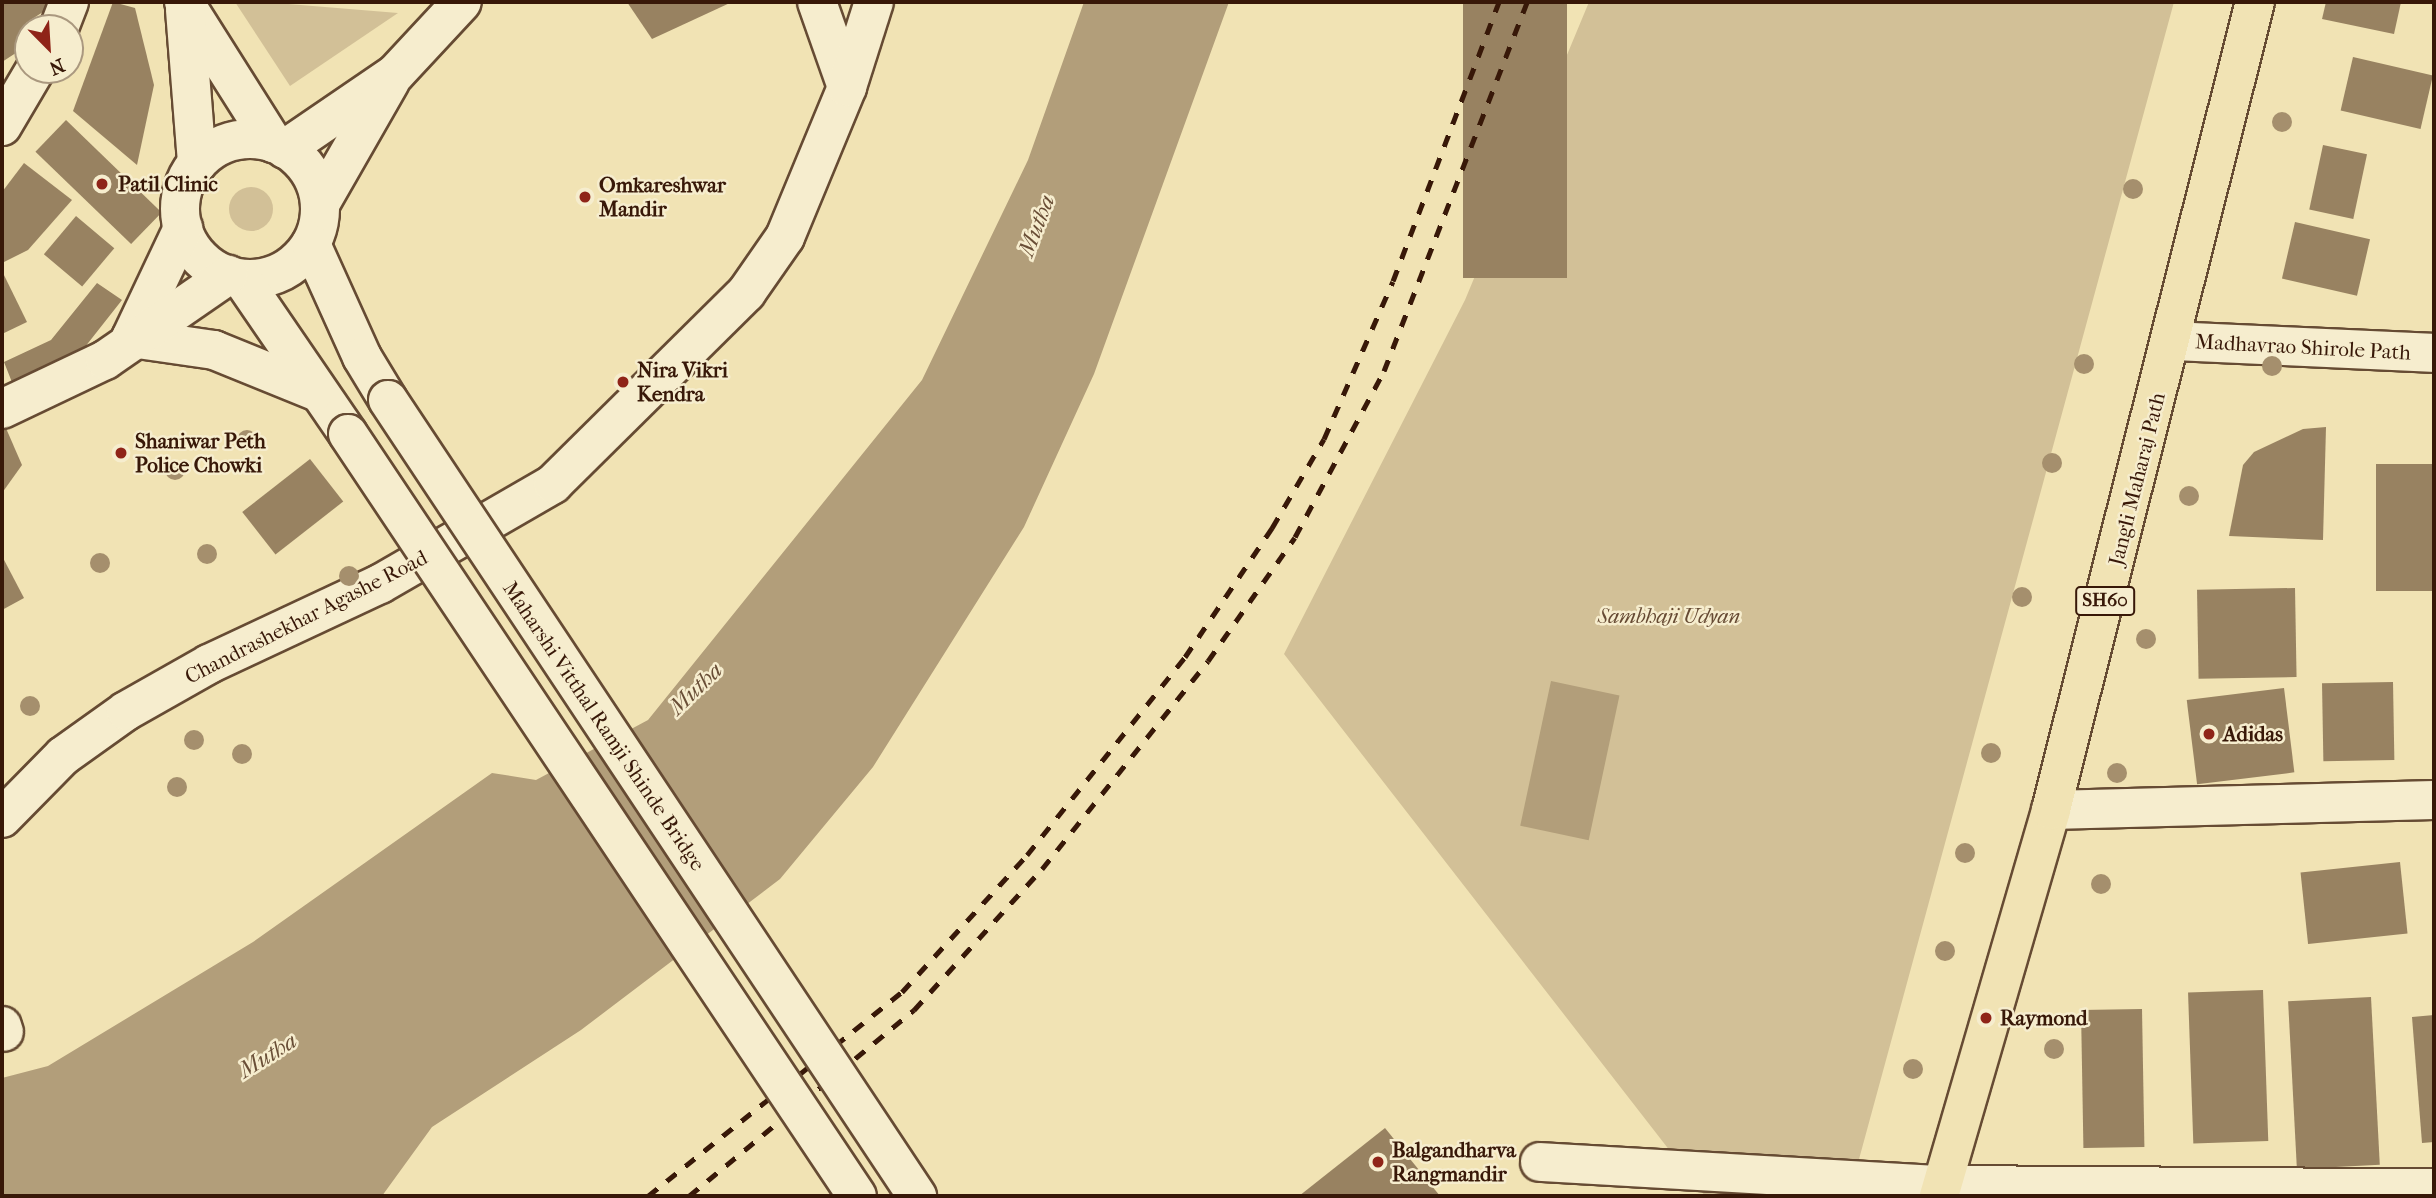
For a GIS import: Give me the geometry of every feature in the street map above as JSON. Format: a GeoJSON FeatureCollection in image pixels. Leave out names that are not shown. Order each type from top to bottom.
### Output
{"type":"FeatureCollection","features":[{"type":"Feature","properties":{"kind":"main road","name":"Jangli Maharaj Path"},"geometry":{"type":"LineString","coordinates":[[1941,1191],[2052,810],[2172,341],[2255,2]]}},
{"type":"Feature","properties":{"kind":"street"},"geometry":{"type":"LineString","coordinates":[[2,409],[105,360],[131,338],[235,277],[282,272],[312,244],[320,204],[395,74],[462,2]]}},
{"type":"Feature","properties":{"kind":"street"},"geometry":{"type":"LineString","coordinates":[[817,2],[847,87]]}},
{"type":"Feature","properties":{"kind":"street","name":"Chandrashekhar Agashe Road"},"geometry":{"type":"LineString","coordinates":[[2,818],[63,756],[126,711],[209,664],[380,584],[553,484],[746,293],[785,237],[847,87],[874,2]]}},
{"type":"Feature","properties":{"kind":"street"},"geometry":{"type":"LineString","coordinates":[[184,3],[279,146],[306,166],[320,204]]}},
{"type":"Feature","properties":{"kind":"street"},"geometry":{"type":"LineString","coordinates":[[184,3],[197,164]]}},
{"type":"Feature","properties":{"kind":"street"},"geometry":{"type":"LineString","coordinates":[[131,338],[183,228],[184,187],[197,164],[232,142],[279,146],[395,74]]}},
{"type":"Feature","properties":{"kind":"street"},"geometry":{"type":"LineString","coordinates":[[2,127],[27,84]]}},
{"type":"Feature","properties":{"kind":"street"},"geometry":{"type":"LineString","coordinates":[[183,228],[195,252],[235,277],[348,434],[857,1196]]}},
{"type":"Feature","properties":{"kind":"street","name":"Maharshi Vitthal Ramji Shinde Bridge"},"geometry":{"type":"LineString","coordinates":[[312,244],[362,357],[388,400],[917,1196]]}},
{"type":"Feature","properties":{"kind":"street"},"geometry":{"type":"LineString","coordinates":[[131,338],[214,350],[315,391]]}},
{"type":"Feature","properties":{"kind":"street","name":"Madhavrao Shirole Path"},"geometry":{"type":"LineString","coordinates":[[2172,341],[2434,353]]}},
{"type":"Feature","properties":{"kind":"street"},"geometry":{"type":"LineString","coordinates":[[2052,810],[2434,800]]}},
{"type":"Feature","properties":{"kind":"street"},"geometry":{"type":"LineString","coordinates":[[1540,1162],[1941,1191],[2434,1188]]}},
{"type":"Feature","properties":{"kind":"green space"},"geometry":{"type":"Polygon","coordinates":[[[235,2],[264,2],[398,13],[290,86],[235,2]]]}},
{"type":"Feature","properties":{"kind":"green space","name":"Sambhaji Udyan"},"geometry":{"type":"Polygon","coordinates":[[[1589,2],[2174,2],[1849,1196],[1705,1196],[1284,654],[1465,300],[1589,2]]]}},
{"type":"Feature","properties":{"kind":"green space"},"geometry":{"type":"Polygon","coordinates":[[[251,187],[267,193],[273,209],[267,225],[251,231],[235,225],[229,209],[235,193],[251,187]]]}},
{"type":"Feature","properties":{"kind":"water","name":"Mutha"},"geometry":{"type":"Polygon","coordinates":[[[1084,2],[1229,2],[1094,374],[1024,527],[873,767],[780,879],[581,1030],[432,1127],[382,1196],[2,1196],[2,1078],[48,1066],[253,942],[492,773],[536,780],[648,720],[922,380],[1028,160],[1084,2]]]}},
{"type":"Feature","properties":{"kind":"water"},"geometry":{"type":"Polygon","coordinates":[[[1551,681],[1619,696],[1589,840],[1520,826],[1551,681]]]}},
{"type":"Feature","properties":{"kind":"building"},"geometry":{"type":"Polygon","coordinates":[[[2,2],[45,2],[49,8],[40,14],[14,14],[14,54],[2,62],[2,2]]]}},
{"type":"Feature","properties":{"kind":"building"},"geometry":{"type":"Polygon","coordinates":[[[113,2],[135,8],[154,85],[137,165],[73,111],[113,2]]]}},
{"type":"Feature","properties":{"kind":"building"},"geometry":{"type":"Polygon","coordinates":[[[627,2],[732,2],[652,39],[627,2]]]}},
{"type":"Feature","properties":{"kind":"building"},"geometry":{"type":"Polygon","coordinates":[[[1463,2],[1567,2],[1567,278],[1463,278],[1463,2]]]}},
{"type":"Feature","properties":{"kind":"building"},"geometry":{"type":"Polygon","coordinates":[[[2326,2],[2401,2],[2394,34],[2322,19],[2326,2]]]}},
{"type":"Feature","properties":{"kind":"building"},"geometry":{"type":"Polygon","coordinates":[[[2353,57],[2433,75],[2421,129],[2341,111],[2353,57]]]}},
{"type":"Feature","properties":{"kind":"building"},"geometry":{"type":"Polygon","coordinates":[[[66,120],[162,212],[131,244],[35,152],[66,120]]]}},
{"type":"Feature","properties":{"kind":"building"},"geometry":{"type":"Polygon","coordinates":[[[2323,145],[2367,154],[2353,219],[2309,210],[2323,145]]]}},
{"type":"Feature","properties":{"kind":"building"},"geometry":{"type":"Polygon","coordinates":[[[24,163],[72,200],[28,250],[2,263],[2,192],[24,163]]]}},
{"type":"Feature","properties":{"kind":"building"},"geometry":{"type":"Polygon","coordinates":[[[76,216],[114,248],[82,286],[44,254],[76,216]]]}},
{"type":"Feature","properties":{"kind":"building"},"geometry":{"type":"Polygon","coordinates":[[[2295,222],[2370,239],[2357,296],[2282,279],[2295,222]]]}},
{"type":"Feature","properties":{"kind":"building"},"geometry":{"type":"Polygon","coordinates":[[[2,271],[27,322],[2,334],[2,271]]]}},
{"type":"Feature","properties":{"kind":"building"},"geometry":{"type":"Polygon","coordinates":[[[97,283],[122,300],[70,366],[17,395],[4,362],[51,340],[97,283]]]}},
{"type":"Feature","properties":{"kind":"building"},"geometry":{"type":"Polygon","coordinates":[[[5,426],[22,465],[2,493],[2,427],[5,426]]]}},
{"type":"Feature","properties":{"kind":"building"},"geometry":{"type":"Polygon","coordinates":[[[2326,427],[2323,540],[2229,536],[2243,465],[2254,452],[2303,429],[2326,427]]]}},
{"type":"Feature","properties":{"kind":"building"},"geometry":{"type":"Polygon","coordinates":[[[310,459],[343,502],[275,554],[242,512],[310,459]]]}},
{"type":"Feature","properties":{"kind":"building"},"geometry":{"type":"Polygon","coordinates":[[[2376,464],[2434,464],[2434,591],[2376,591],[2376,464]]]}},
{"type":"Feature","properties":{"kind":"building"},"geometry":{"type":"Polygon","coordinates":[[[2,556],[24,598],[2,610],[2,556]]]}},
{"type":"Feature","properties":{"kind":"building"},"geometry":{"type":"Polygon","coordinates":[[[2295,588],[2297,677],[2199,679],[2197,590],[2295,588]]]}},
{"type":"Feature","properties":{"kind":"building"},"geometry":{"type":"Polygon","coordinates":[[[2393,682],[2394,760],[2323,761],[2322,683],[2393,682]]]}},
{"type":"Feature","properties":{"kind":"building"},"geometry":{"type":"Polygon","coordinates":[[[2284,688],[2294,772],[2197,784],[2187,700],[2284,688]]]}},
{"type":"Feature","properties":{"kind":"building"},"geometry":{"type":"Polygon","coordinates":[[[2400,862],[2408,934],[2308,944],[2301,872],[2400,862]]]}},
{"type":"Feature","properties":{"kind":"building"},"geometry":{"type":"Polygon","coordinates":[[[2263,990],[2268,1141],[2193,1144],[2188,993],[2263,990]]]}},
{"type":"Feature","properties":{"kind":"building"},"geometry":{"type":"Polygon","coordinates":[[[2371,997],[2380,1165],[2297,1169],[2288,1001],[2371,997]]]}},
{"type":"Feature","properties":{"kind":"building"},"geometry":{"type":"Polygon","coordinates":[[[2142,1009],[2144,1147],[2083,1148],[2081,1010],[2142,1009]]]}},
{"type":"Feature","properties":{"kind":"building"},"geometry":{"type":"Polygon","coordinates":[[[2434,1015],[2434,1142],[2422,1143],[2412,1017],[2434,1015]]]}},
{"type":"Feature","properties":{"kind":"building","name":"Balgandharva Rangmandir"},"geometry":{"type":"Polygon","coordinates":[[[1385,1128],[1440,1196],[1299,1196],[1385,1128]]]}},
{"type":"Feature","properties":{"kind":"railway"},"geometry":{"type":"LineString","coordinates":[[648,1196],[902,992],[1027,855],[1185,657],[1272,528],[1324,439],[1393,281],[1499,2]]}},
{"type":"Feature","properties":{"kind":"railway"},"geometry":{"type":"LineString","coordinates":[[689,1196],[914,1010],[1042,869],[1208,661],[1295,537],[1384,371],[1527,2]]}},
{"type":"Feature","properties":{"kind":"place","name":"Patil Clinic"},"geometry":{"type":"Point","coordinates":[102,184]}},
{"type":"Feature","properties":{"kind":"place","name":"Omkareshwar Mandir"},"geometry":{"type":"Point","coordinates":[585,197]}},
{"type":"Feature","properties":{"kind":"place","name":"Nira Vikri Kendra"},"geometry":{"type":"Point","coordinates":[623,382]}},
{"type":"Feature","properties":{"kind":"place","name":"Shaniwar Peth Police Chowki"},"geometry":{"type":"Point","coordinates":[121,453]}},
{"type":"Feature","properties":{"kind":"place","name":"Adidas"},"geometry":{"type":"Point","coordinates":[2209,734]}},
{"type":"Feature","properties":{"kind":"place","name":"Raymond"},"geometry":{"type":"Point","coordinates":[1986,1018]}},
{"type":"Feature","properties":{"kind":"place","name":"Balgandharva Rangmandir"},"geometry":{"type":"Point","coordinates":[1378,1162]}}]}
